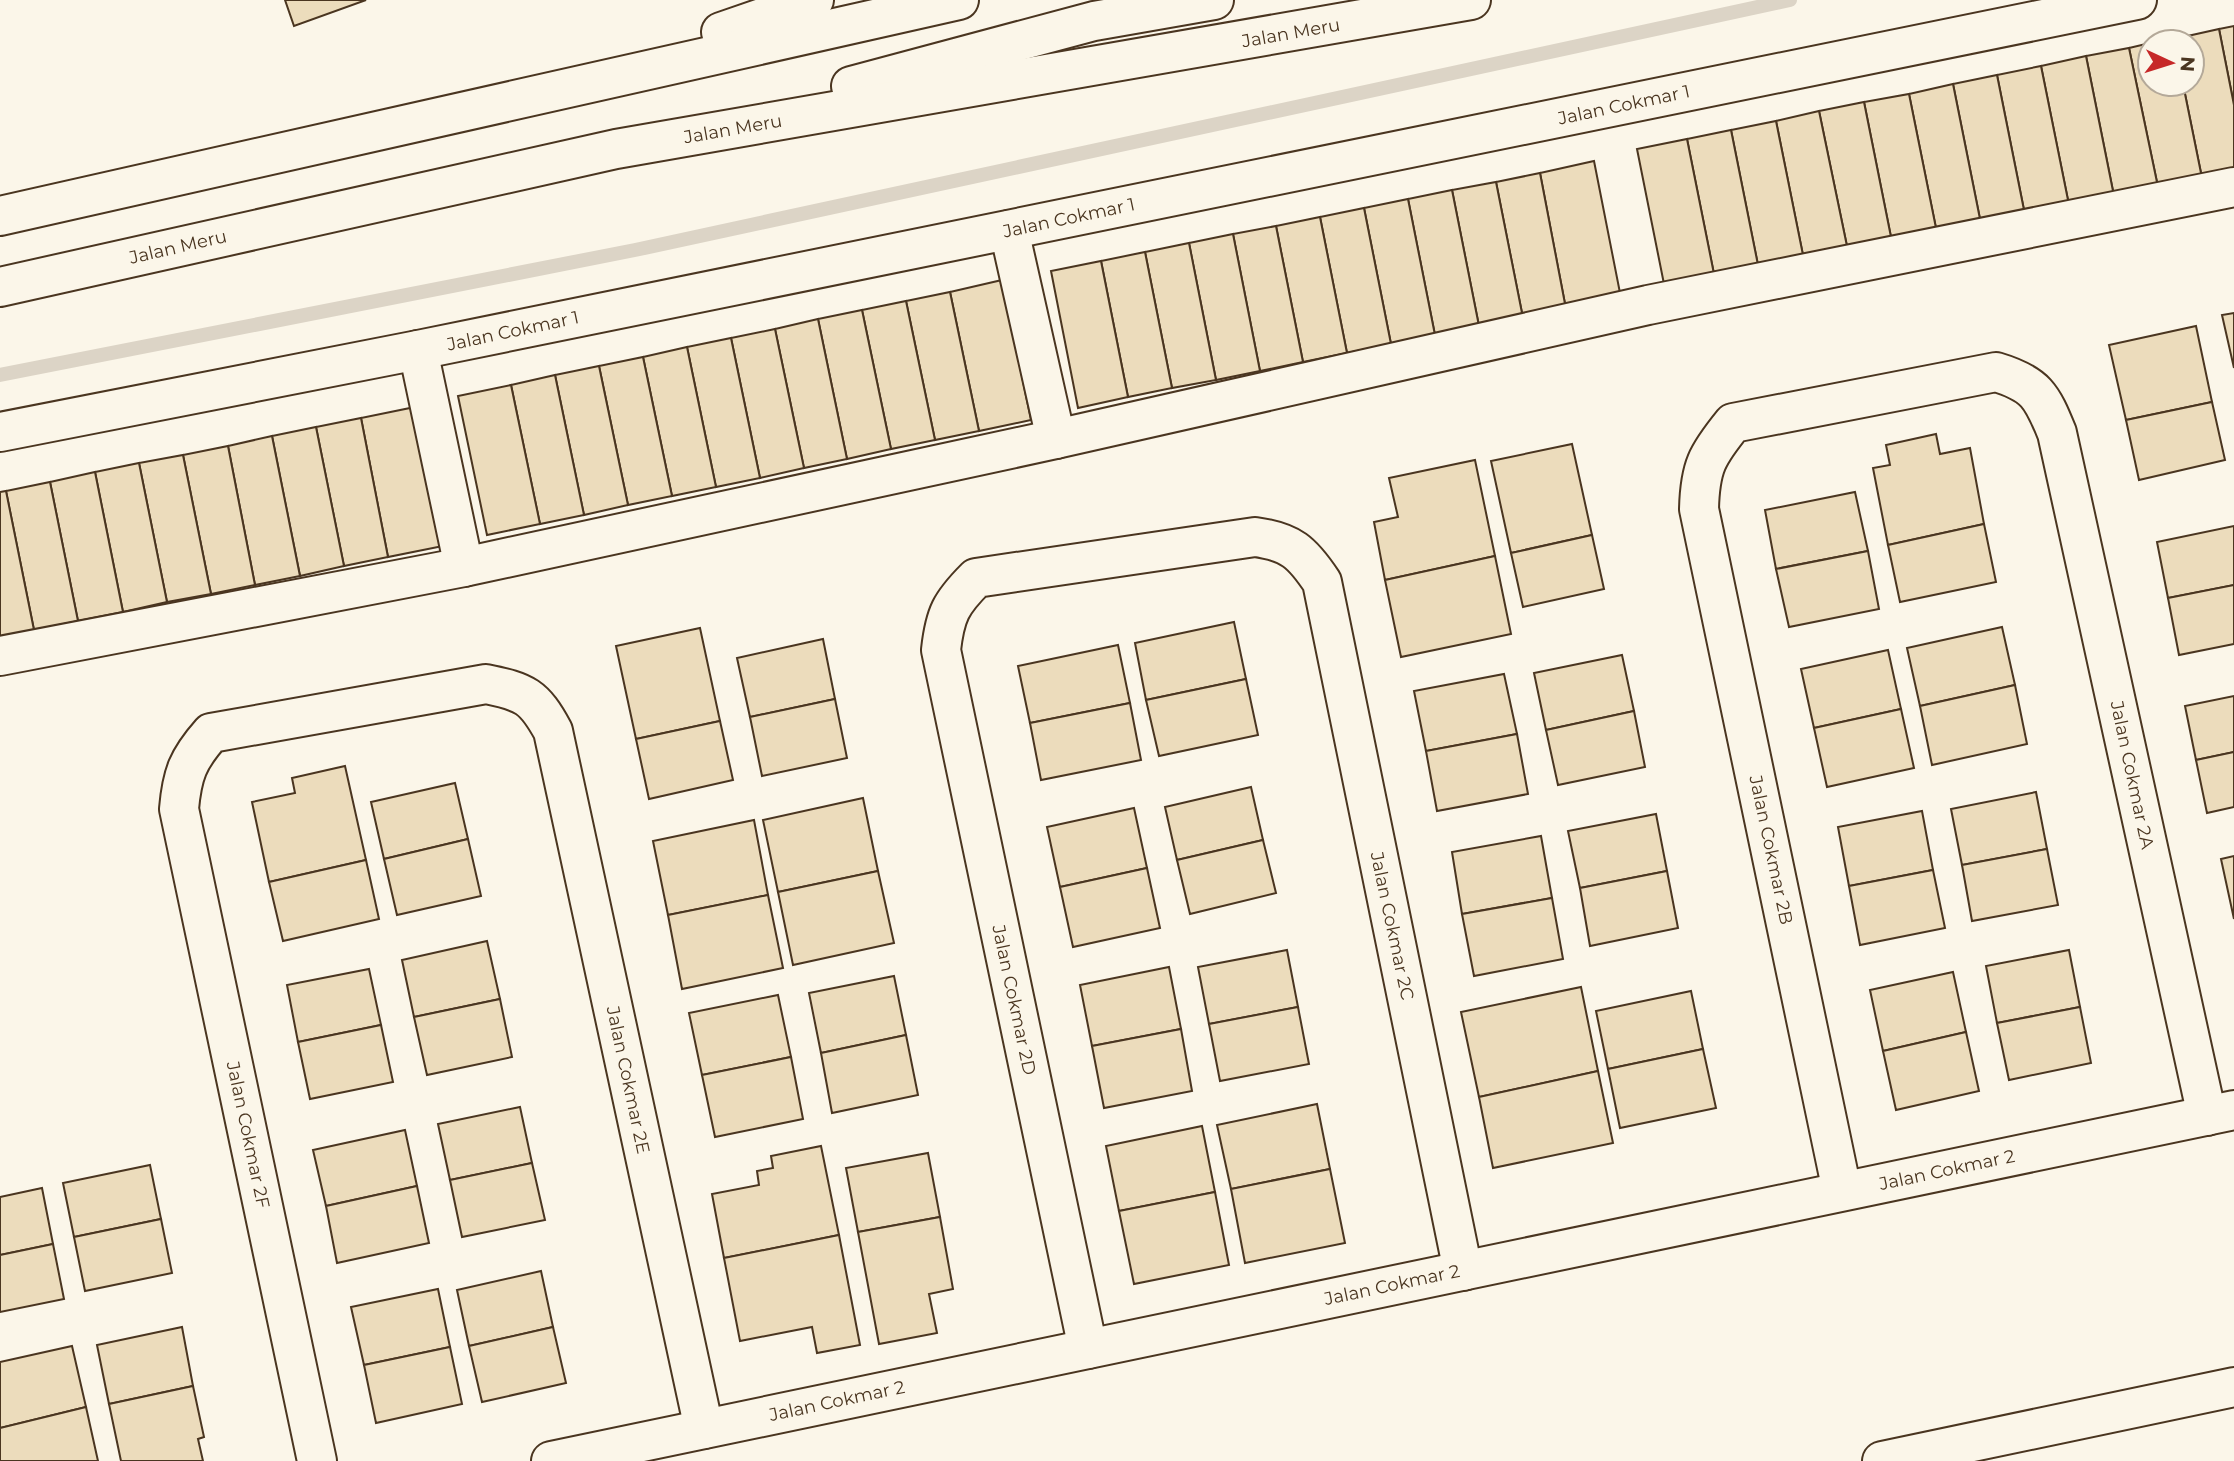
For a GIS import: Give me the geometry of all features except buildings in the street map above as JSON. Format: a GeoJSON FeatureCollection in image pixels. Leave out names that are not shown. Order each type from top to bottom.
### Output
{"type":"FeatureCollection","features":[{"type":"Feature","properties":{"kind":"main road"},"geometry":{"type":"LineString","coordinates":[[530,97],[814,0]]}},
{"type":"Feature","properties":{"kind":"main road"},"geometry":{"type":"LineString","coordinates":[[0,216],[959,0]]}},
{"type":"Feature","properties":{"kind":"main road"},"geometry":{"type":"LineString","coordinates":[[616,149],[1094,21],[1214,0]]}},
{"type":"Feature","properties":{"kind":"main road","name":"Jalan Meru"},"geometry":{"type":"LineString","coordinates":[[0,287],[616,149],[1471,0]]}},
{"type":"Feature","properties":{"kind":"main road","name":"Jalan Cokmar 1"},"geometry":{"type":"LineString","coordinates":[[0,432],[418,350],[2137,0]]}},
{"type":"Feature","properties":{"kind":"main road"},"geometry":{"type":"LineString","coordinates":[[0,656],[464,567],[1056,439],[1648,305],[2234,187]]}},
{"type":"Feature","properties":{"kind":"main road"},"geometry":{"type":"LineString","coordinates":[[1009,230],[1056,439]]}},
{"type":"Feature","properties":{"kind":"main road"},"geometry":{"type":"LineString","coordinates":[[418,350],[464,567]]}},
{"type":"Feature","properties":{"kind":"main road","name":"Jalan Cokmar 2A"},"geometry":{"type":"LineString","coordinates":[[1699,509],[1700,476],[1713,447],[1733,423],[1996,372],[2021,380],[2043,398],[2057,433],[2220,1113]]}},
{"type":"Feature","properties":{"kind":"main road","name":"Jalan Cokmar 2B"},"geometry":{"type":"LineString","coordinates":[[1699,509],[1842,1192]]}},
{"type":"Feature","properties":{"kind":"main road","name":"Jalan Cokmar 2C"},"geometry":{"type":"LineString","coordinates":[[941,650],[944,620],[955,599],[976,578],[1255,537],[1278,540],[1304,555],[1322,582],[1463,1270]]}},
{"type":"Feature","properties":{"kind":"main road","name":"Jalan Cokmar 2D"},"geometry":{"type":"LineString","coordinates":[[941,650],[1088,1349]]}},
{"type":"Feature","properties":{"kind":"main road","name":"Jalan Cokmar 2F"},"geometry":{"type":"LineString","coordinates":[[317,1461],[179,808],[181,780],[193,753],[211,733],[486,684],[512,690],[538,703],[554,731]]}},
{"type":"Feature","properties":{"kind":"main road","name":"Jalan Cokmar 2E"},"geometry":{"type":"LineString","coordinates":[[554,731],[704,1429]]}},
{"type":"Feature","properties":{"kind":"main road","name":"Jalan Cokmar 2"},"geometry":{"type":"LineString","coordinates":[[551,1461],[2220,1113]]}},
{"type":"Feature","properties":{"kind":"main road"},"geometry":{"type":"LineString","coordinates":[[1882,1461],[2234,1387]]}},
{"type":"Feature","properties":{"kind":"waterway"},"geometry":{"type":"LineString","coordinates":[[0,375],[635,250],[1790,0]]}}]}
